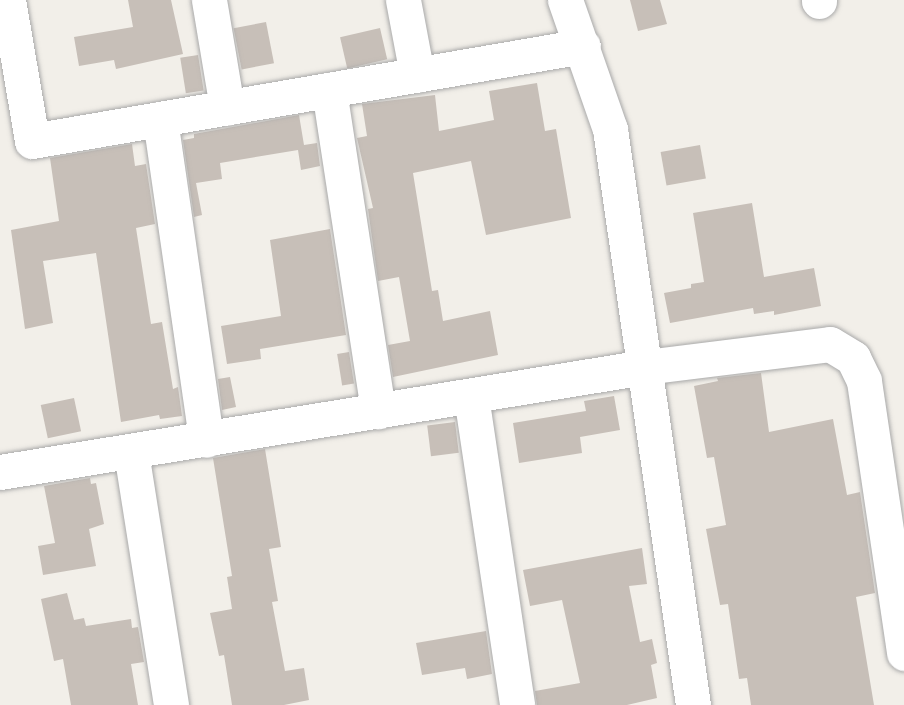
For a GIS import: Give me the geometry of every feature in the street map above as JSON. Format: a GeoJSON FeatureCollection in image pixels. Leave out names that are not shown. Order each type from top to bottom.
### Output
{"type":"FeatureCollection","features":[{"type":"Feature","properties":{"kind":"street"},"geometry":{"type":"LineString","coordinates":[[8,0],[32,141],[583,46]]}},
{"type":"Feature","properties":{"kind":"street"},"geometry":{"type":"LineString","coordinates":[[209,0],[227,107]]}},
{"type":"Feature","properties":{"kind":"street"},"geometry":{"type":"LineString","coordinates":[[403,0],[417,75]]}},
{"type":"Feature","properties":{"kind":"street"},"geometry":{"type":"LineString","coordinates":[[565,0],[610,129],[693,705]]}},
{"type":"Feature","properties":{"kind":"street"},"geometry":{"type":"LineString","coordinates":[[329,90],[378,411]]}},
{"type":"Feature","properties":{"kind":"street"},"geometry":{"type":"LineString","coordinates":[[160,118],[206,440]]}},
{"type":"Feature","properties":{"kind":"street"},"geometry":{"type":"LineString","coordinates":[[0,472],[645,367],[831,344],[853,358],[864,381],[904,653]]}},
{"type":"Feature","properties":{"kind":"street"},"geometry":{"type":"LineString","coordinates":[[471,396],[517,705]]}},
{"type":"Feature","properties":{"kind":"street"},"geometry":{"type":"LineString","coordinates":[[131,452],[171,705]]}},
{"type":"Feature","properties":{"kind":"building"},"geometry":{"type":"Polygon","coordinates":[[[128,0],[171,0],[183,54],[116,69],[114,60],[79,66],[74,37],[133,27],[128,0]]]}},
{"type":"Feature","properties":{"kind":"building"},"geometry":{"type":"Polygon","coordinates":[[[630,0],[660,0],[667,24],[638,31],[630,0]]]}},
{"type":"Feature","properties":{"kind":"building"},"geometry":{"type":"Polygon","coordinates":[[[266,22],[274,63],[242,70],[234,28],[266,22]]]}},
{"type":"Feature","properties":{"kind":"building"},"geometry":{"type":"Polygon","coordinates":[[[380,28],[387,59],[347,68],[340,37],[380,28]]]}},
{"type":"Feature","properties":{"kind":"building"},"geometry":{"type":"Polygon","coordinates":[[[198,55],[204,91],[186,93],[180,58],[198,55]]]}},
{"type":"Feature","properties":{"kind":"building"},"geometry":{"type":"Polygon","coordinates":[[[537,83],[545,131],[556,129],[571,218],[486,235],[471,161],[413,173],[432,291],[438,290],[443,321],[490,311],[498,355],[393,377],[388,345],[410,341],[399,277],[378,281],[368,209],[373,208],[357,138],[367,136],[362,104],[435,95],[439,131],[494,120],[489,91],[537,83]]]}},
{"type":"Feature","properties":{"kind":"building"},"geometry":{"type":"Polygon","coordinates":[[[299,115],[304,145],[317,143],[320,166],[301,170],[298,150],[220,163],[222,179],[196,183],[202,215],[194,217],[183,140],[194,138],[194,134],[299,115]]]}},
{"type":"Feature","properties":{"kind":"building"},"geometry":{"type":"Polygon","coordinates":[[[132,144],[135,166],[146,164],[155,224],[136,228],[151,324],[162,322],[173,389],[178,387],[182,416],[160,419],[159,415],[121,422],[96,253],[43,261],[53,323],[25,329],[11,230],[59,221],[50,158],[132,144]]]}},
{"type":"Feature","properties":{"kind":"building"},"geometry":{"type":"Polygon","coordinates":[[[700,145],[706,178],[667,185],[661,152],[700,145]]]}},
{"type":"Feature","properties":{"kind":"building"},"geometry":{"type":"Polygon","coordinates":[[[752,203],[764,277],[814,268],[821,306],[774,315],[774,311],[754,314],[753,308],[670,323],[664,293],[691,288],[691,284],[704,282],[693,213],[752,203]]]}},
{"type":"Feature","properties":{"kind":"building"},"geometry":{"type":"Polygon","coordinates":[[[330,229],[346,335],[260,349],[261,359],[227,364],[221,326],[281,316],[270,240],[330,229]]]}},
{"type":"Feature","properties":{"kind":"building"},"geometry":{"type":"Polygon","coordinates":[[[349,352],[354,384],[342,385],[337,354],[349,352]]]}},
{"type":"Feature","properties":{"kind":"building"},"geometry":{"type":"Polygon","coordinates":[[[761,373],[769,432],[833,419],[847,495],[860,492],[875,593],[856,597],[874,705],[751,705],[747,678],[739,679],[728,604],[720,605],[706,529],[726,525],[714,457],[707,458],[694,386],[718,381],[717,378],[761,373]]]}},
{"type":"Feature","properties":{"kind":"building"},"geometry":{"type":"Polygon","coordinates":[[[230,377],[236,407],[222,410],[218,379],[230,377]]]}},
{"type":"Feature","properties":{"kind":"building"},"geometry":{"type":"Polygon","coordinates":[[[614,396],[620,430],[580,437],[582,453],[519,463],[513,423],[586,411],[584,401],[614,396]]]}},
{"type":"Feature","properties":{"kind":"building"},"geometry":{"type":"Polygon","coordinates":[[[74,398],[81,431],[48,438],[41,405],[74,398]]]}},
{"type":"Feature","properties":{"kind":"building"},"geometry":{"type":"Polygon","coordinates":[[[455,422],[459,453],[431,456],[427,425],[455,422]]]}},
{"type":"Feature","properties":{"kind":"building"},"geometry":{"type":"Polygon","coordinates":[[[265,449],[281,547],[269,549],[278,601],[272,602],[285,671],[304,668],[309,700],[284,705],[232,705],[224,655],[219,656],[210,613],[232,609],[227,577],[232,576],[213,458],[265,449]]]}},
{"type":"Feature","properties":{"kind":"building"},"geometry":{"type":"Polygon","coordinates":[[[90,478],[91,484],[96,483],[104,524],[89,529],[96,566],[43,575],[38,546],[55,543],[44,486],[90,478]]]}},
{"type":"Feature","properties":{"kind":"building"},"geometry":{"type":"Polygon","coordinates":[[[642,548],[647,584],[629,586],[640,642],[652,639],[657,663],[651,665],[657,698],[627,705],[537,705],[535,691],[580,683],[562,600],[530,606],[523,570],[642,548]]]}},
{"type":"Feature","properties":{"kind":"building"},"geometry":{"type":"Polygon","coordinates":[[[67,593],[74,620],[84,618],[86,626],[131,619],[132,628],[138,627],[144,662],[131,664],[138,705],[71,705],[63,659],[54,661],[41,599],[67,593]]]}},
{"type":"Feature","properties":{"kind":"building"},"geometry":{"type":"Polygon","coordinates":[[[486,631],[492,674],[467,679],[465,668],[422,675],[416,643],[486,631]]]}}]}
